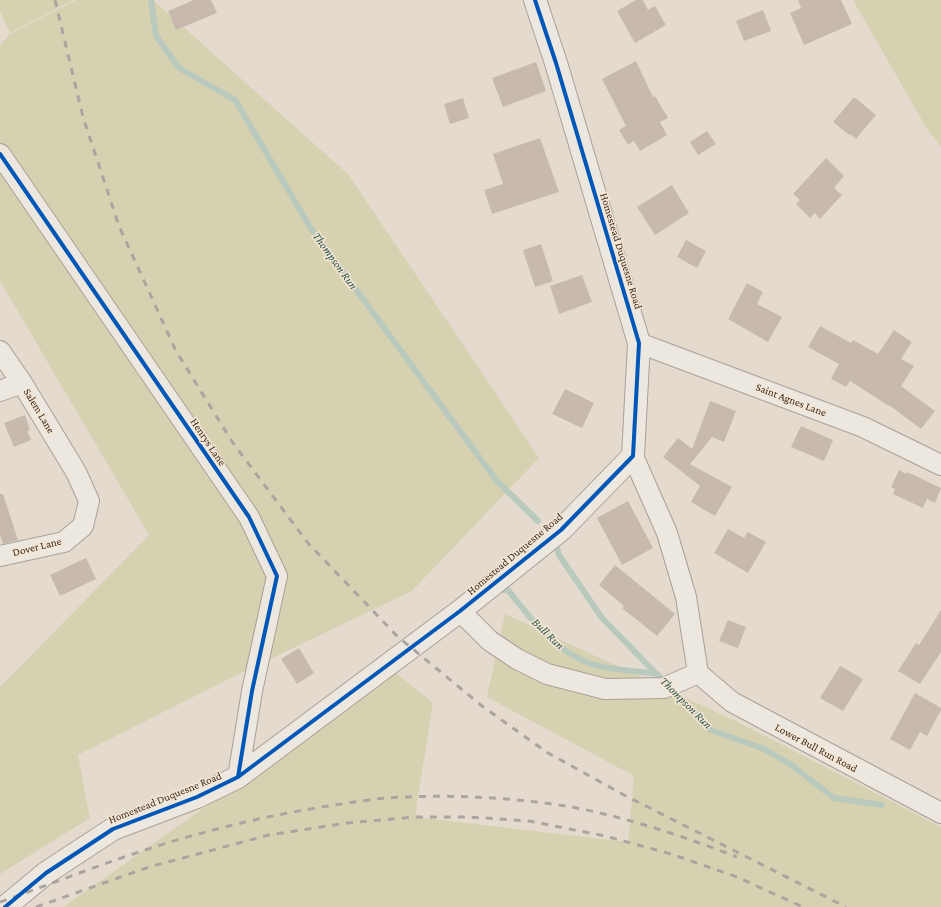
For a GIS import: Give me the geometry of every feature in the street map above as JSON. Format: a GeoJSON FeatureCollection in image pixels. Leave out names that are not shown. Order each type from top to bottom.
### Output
{"type":"FeatureCollection","features":[{"type":"Feature","properties":{"kind":"street","name":"Homestead Duquesne Road"},"geometry":{"type":"LineString","coordinates":[[6,907],[46,873],[113,829],[197,797],[238,777],[460,611],[561,530],[633,456],[639,343],[556,63],[535,0]]}},
{"type":"Feature","properties":{"kind":"street","name":"Henrys Lane"},"geometry":{"type":"LineString","coordinates":[[0,154],[249,517],[277,576],[252,691],[238,777]]}},
{"type":"Feature","properties":{"kind":"street","name":"Saint Agnes Lane"},"geometry":{"type":"LineString","coordinates":[[639,343],[863,427],[941,465]]}},
{"type":"Feature","properties":{"kind":"street","name":"Salem Lane"},"geometry":{"type":"LineString","coordinates":[[0,351],[22,383],[76,472]]}},
{"type":"Feature","properties":{"kind":"street"},"geometry":{"type":"LineString","coordinates":[[0,391],[22,383]]}},
{"type":"Feature","properties":{"kind":"street"},"geometry":{"type":"LineString","coordinates":[[460,611],[490,641],[518,659],[547,674],[605,688],[670,685],[698,673],[686,597],[667,533],[633,456]]}},
{"type":"Feature","properties":{"kind":"street","name":"Dover Lane"},"geometry":{"type":"LineString","coordinates":[[0,556],[64,542],[84,526],[89,501],[76,472]]}},
{"type":"Feature","properties":{"kind":"street","name":"Lower Bull Run Road"},"geometry":{"type":"LineString","coordinates":[[698,673],[732,702],[941,813]]}},
{"type":"Feature","properties":{"kind":"shaded area"},"geometry":{"type":"Polygon","coordinates":[[[0,0],[73,0],[10,33],[0,12],[0,0]]]}},
{"type":"Feature","properties":{"kind":"shaded area"},"geometry":{"type":"Polygon","coordinates":[[[76,0],[153,0],[349,175],[539,458],[412,591],[241,673],[78,755],[90,818],[0,874],[0,687],[149,535],[0,281],[0,45],[10,34],[76,0]]]}},
{"type":"Feature","properties":{"kind":"shaded area"},"geometry":{"type":"Polygon","coordinates":[[[853,0],[941,0],[941,147],[927,129],[853,0]]]}},
{"type":"Feature","properties":{"kind":"shaded area"},"geometry":{"type":"Polygon","coordinates":[[[505,614],[740,723],[941,827],[941,907],[63,907],[396,673],[433,703],[415,817],[628,842],[634,776],[487,697],[505,614]]]}},
{"type":"Feature","properties":{"kind":"building"},"geometry":{"type":"Polygon","coordinates":[[[194,0],[211,0],[217,13],[176,30],[168,11],[194,0]]]}},
{"type":"Feature","properties":{"kind":"building"},"geometry":{"type":"Polygon","coordinates":[[[636,0],[643,0],[648,10],[655,6],[666,25],[635,43],[617,11],[636,0]]]}},
{"type":"Feature","properties":{"kind":"building"},"geometry":{"type":"Polygon","coordinates":[[[798,0],[841,0],[852,24],[804,45],[790,13],[801,8],[798,0]]]}},
{"type":"Feature","properties":{"kind":"building"},"geometry":{"type":"Polygon","coordinates":[[[763,10],[771,31],[744,41],[736,21],[763,10]]]}},
{"type":"Feature","properties":{"kind":"building"},"geometry":{"type":"Polygon","coordinates":[[[636,61],[653,97],[655,96],[668,118],[660,122],[667,135],[640,151],[634,141],[628,145],[619,130],[626,126],[602,79],[636,61]]]}},
{"type":"Feature","properties":{"kind":"building"},"geometry":{"type":"Polygon","coordinates":[[[536,62],[546,91],[503,107],[492,78],[536,62]]]}},
{"type":"Feature","properties":{"kind":"building"},"geometry":{"type":"Polygon","coordinates":[[[854,97],[876,115],[856,139],[833,122],[854,97]]]}},
{"type":"Feature","properties":{"kind":"building"},"geometry":{"type":"Polygon","coordinates":[[[463,98],[469,118],[450,124],[444,104],[463,98]]]}},
{"type":"Feature","properties":{"kind":"building"},"geometry":{"type":"Polygon","coordinates":[[[707,131],[716,144],[698,155],[690,142],[707,131]]]}},
{"type":"Feature","properties":{"kind":"building"},"geometry":{"type":"Polygon","coordinates":[[[540,138],[559,192],[492,214],[484,190],[503,184],[493,154],[540,138]]]}},
{"type":"Feature","properties":{"kind":"building"},"geometry":{"type":"Polygon","coordinates":[[[826,158],[844,176],[834,188],[842,195],[820,219],[815,213],[810,218],[796,204],[800,200],[793,194],[826,158]]]}},
{"type":"Feature","properties":{"kind":"building"},"geometry":{"type":"Polygon","coordinates":[[[672,185],[689,213],[655,235],[637,207],[672,185]]]}},
{"type":"Feature","properties":{"kind":"building"},"geometry":{"type":"Polygon","coordinates":[[[686,240],[706,251],[697,268],[677,257],[686,240]]]}},
{"type":"Feature","properties":{"kind":"building"},"geometry":{"type":"Polygon","coordinates":[[[541,244],[553,281],[535,287],[523,250],[541,244]]]}},
{"type":"Feature","properties":{"kind":"building"},"geometry":{"type":"Polygon","coordinates":[[[582,275],[592,302],[559,314],[550,286],[582,275]]]}},
{"type":"Feature","properties":{"kind":"building"},"geometry":{"type":"Polygon","coordinates":[[[747,283],[763,292],[757,304],[782,317],[768,342],[728,319],[747,283]]]}},
{"type":"Feature","properties":{"kind":"building"},"geometry":{"type":"Polygon","coordinates":[[[820,326],[851,343],[853,340],[878,354],[894,330],[912,342],[901,359],[914,366],[901,386],[935,411],[921,429],[889,405],[850,381],[846,387],[831,379],[839,364],[808,347],[820,326]]]}},
{"type":"Feature","properties":{"kind":"building"},"geometry":{"type":"Polygon","coordinates":[[[565,389],[594,403],[582,428],[552,414],[565,389]]]}},
{"type":"Feature","properties":{"kind":"building"},"geometry":{"type":"Polygon","coordinates":[[[710,401],[736,411],[724,442],[712,437],[690,464],[732,487],[715,516],[691,502],[700,486],[663,457],[678,438],[692,449],[710,401]]]}},
{"type":"Feature","properties":{"kind":"building"},"geometry":{"type":"Polygon","coordinates":[[[25,415],[30,430],[27,431],[31,440],[14,447],[4,423],[25,415]]]}},
{"type":"Feature","properties":{"kind":"building"},"geometry":{"type":"Polygon","coordinates":[[[801,426],[833,440],[824,461],[791,447],[801,426]]]}},
{"type":"Feature","properties":{"kind":"building"},"geometry":{"type":"Polygon","coordinates":[[[899,470],[906,474],[907,472],[941,488],[935,503],[927,499],[923,508],[893,494],[895,489],[891,487],[899,470]]]}},
{"type":"Feature","properties":{"kind":"building"},"geometry":{"type":"Polygon","coordinates":[[[0,494],[3,494],[18,540],[3,544],[0,535],[0,494]]]}},
{"type":"Feature","properties":{"kind":"building"},"geometry":{"type":"Polygon","coordinates":[[[628,501],[653,548],[622,565],[597,518],[628,501]]]}},
{"type":"Feature","properties":{"kind":"building"},"geometry":{"type":"Polygon","coordinates":[[[728,529],[744,538],[748,532],[766,542],[748,573],[714,553],[728,529]]]}},
{"type":"Feature","properties":{"kind":"building"},"geometry":{"type":"Polygon","coordinates":[[[86,558],[96,579],[60,596],[50,575],[86,558]]]}},
{"type":"Feature","properties":{"kind":"building"},"geometry":{"type":"Polygon","coordinates":[[[615,565],[675,614],[657,636],[622,608],[624,606],[599,585],[615,565]]]}},
{"type":"Feature","properties":{"kind":"building"},"geometry":{"type":"Polygon","coordinates":[[[941,610],[941,652],[920,684],[898,671],[916,643],[919,645],[941,610]]]}},
{"type":"Feature","properties":{"kind":"building"},"geometry":{"type":"Polygon","coordinates":[[[728,620],[746,627],[738,648],[719,641],[728,620]]]}},
{"type":"Feature","properties":{"kind":"building"},"geometry":{"type":"Polygon","coordinates":[[[299,648],[314,673],[297,684],[281,659],[299,648]]]}},
{"type":"Feature","properties":{"kind":"building"},"geometry":{"type":"Polygon","coordinates":[[[840,666],[863,679],[843,711],[820,698],[840,666]]]}},
{"type":"Feature","properties":{"kind":"building"},"geometry":{"type":"Polygon","coordinates":[[[915,693],[941,708],[941,710],[927,736],[920,732],[910,750],[890,739],[915,693]]]}},
{"type":"Feature","properties":{"kind":"waterway","name":"Thompson Run"},"geometry":{"type":"LineString","coordinates":[[151,0],[156,36],[179,68],[235,100],[310,227],[496,480],[538,521]]}},
{"type":"Feature","properties":{"kind":"waterway","name":"Thompson Run"},"geometry":{"type":"LineString","coordinates":[[557,548],[559,555],[602,618],[711,730],[764,749],[790,764],[834,798],[882,805]]}},
{"type":"Feature","properties":{"kind":"waterway","name":"Bull Run"},"geometry":{"type":"LineString","coordinates":[[496,590],[508,590],[525,612],[554,642],[577,658],[605,667],[657,674]]}},
{"type":"Feature","properties":{"kind":"railway"},"geometry":{"type":"LineString","coordinates":[[55,0],[83,117],[119,226],[176,351],[233,443],[308,543],[397,636],[482,706],[548,753],[624,795],[846,907]]}},
{"type":"Feature","properties":{"kind":"railway"},"geometry":{"type":"LineString","coordinates":[[0,902],[180,839],[241,823],[294,812],[386,798],[434,796],[482,797],[530,801],[577,808],[618,817],[658,829],[737,857]]}},
{"type":"Feature","properties":{"kind":"railway"},"geometry":{"type":"LineString","coordinates":[[36,907],[149,867],[269,835],[347,823],[415,817],[469,817],[529,821],[605,836],[671,854],[737,877],[803,907]]}},
{"type":"Feature","properties":{"kind":"cycle path"},"geometry":{"type":"LineString","coordinates":[[5,907],[46,873],[113,829],[197,797],[238,777],[460,611],[561,530],[633,456],[639,343],[556,63],[535,0]]}},
{"type":"Feature","properties":{"kind":"cycle path"},"geometry":{"type":"LineString","coordinates":[[0,154],[249,517],[277,576],[252,691],[238,777]]}}]}
